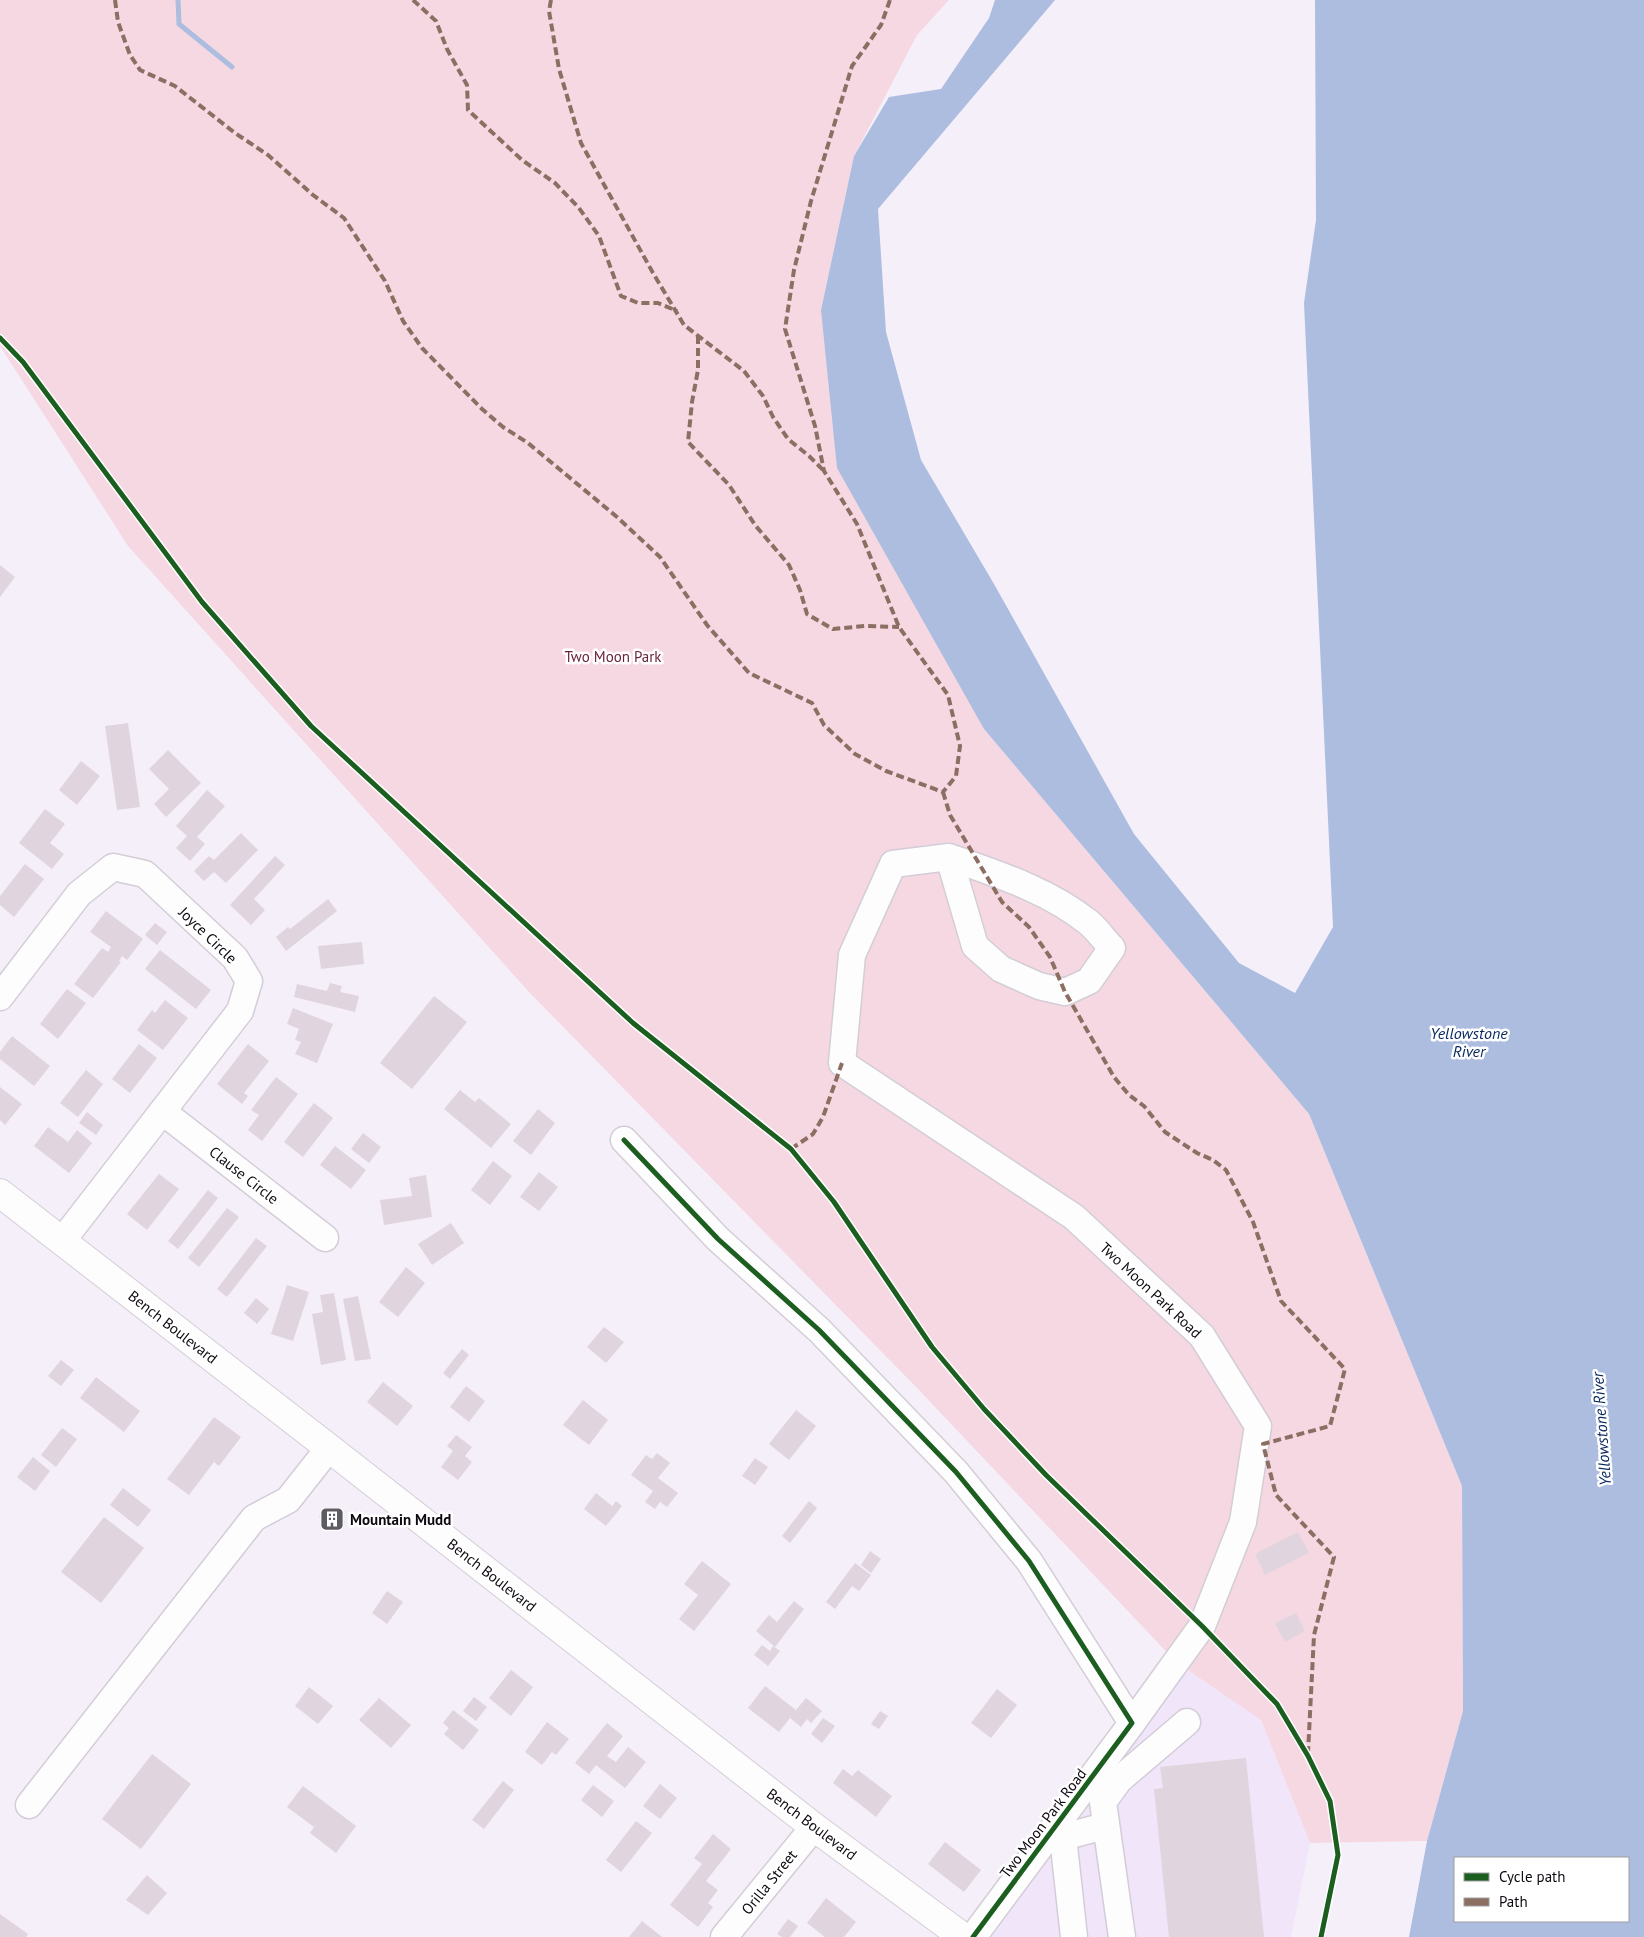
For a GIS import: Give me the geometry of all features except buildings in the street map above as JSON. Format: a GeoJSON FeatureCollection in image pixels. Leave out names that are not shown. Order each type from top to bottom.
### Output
{"type":"FeatureCollection","features":[{"type":"Feature","properties":{"kind":"main road","name":"Bench Boulevard"},"geometry":{"type":"LineString","coordinates":[[0,1193],[814,1827],[963,1937]]}},
{"type":"Feature","properties":{"kind":"street","name":"Two Moon Park Road"},"geometry":{"type":"LineString","coordinates":[[949,857],[975,946],[1002,969],[1039,986],[1065,992],[1089,981],[1112,948],[1089,923],[1064,906],[1010,878],[949,857],[893,864],[852,955],[842,1063],[1074,1217],[1202,1336],[1258,1426],[1243,1522],[1202,1626],[1132,1723],[1058,1833],[973,1937]]}},
{"type":"Feature","properties":{"kind":"street","name":"Joyce Circle"},"geometry":{"type":"LineString","coordinates":[[0,997],[79,894],[113,866],[145,874],[235,958],[249,981],[240,1010],[163,1112],[62,1240]]}},
{"type":"Feature","properties":{"kind":"street","name":"Clause Circle"},"geometry":{"type":"LineString","coordinates":[[163,1112],[326,1238]]}},
{"type":"Feature","properties":{"kind":"street"},"geometry":{"type":"LineString","coordinates":[[624,1140],[718,1239],[819,1330],[956,1472],[1029,1561],[1132,1723]]}},
{"type":"Feature","properties":{"kind":"street"},"geometry":{"type":"LineString","coordinates":[[30,1805],[254,1518],[288,1500],[329,1448]]}},
{"type":"Feature","properties":{"kind":"street"},"geometry":{"type":"LineString","coordinates":[[1122,1937],[1103,1802],[1119,1780],[1187,1722]]}},
{"type":"Feature","properties":{"kind":"street"},"geometry":{"type":"LineString","coordinates":[[1074,1937],[1058,1833],[1105,1826]]}},
{"type":"Feature","properties":{"kind":"street","name":"Orilla Street"},"geometry":{"type":"LineString","coordinates":[[724,1937],[814,1827]]}},
{"type":"Feature","properties":{"kind":"shaded area"},"geometry":{"type":"Polygon","coordinates":[[[1176,1662],[1261,1720],[1310,1843],[1291,1937],[973,1937],[1176,1662]]]}},
{"type":"Feature","properties":{"kind":"green space","name":"Two Moon Park"},"geometry":{"type":"Polygon","coordinates":[[[0,0],[949,0],[917,35],[854,156],[821,310],[984,729],[1309,1114],[1462,1486],[1463,1711],[1427,1841],[1310,1843],[1261,1720],[1176,1662],[918,1389],[529,992],[128,546],[0,346],[0,0]]]}},
{"type":"Feature","properties":{"kind":"water","name":"Yellowstone River"},"geometry":{"type":"Polygon","coordinates":[[[995,0],[1055,0],[878,209],[886,332],[921,460],[994,584],[1134,834],[1239,963],[1295,993],[1333,927],[1304,303],[1316,220],[1315,0],[1644,0],[1644,1937],[1409,1937],[1427,1841],[1463,1711],[1462,1486],[1309,1114],[984,729],[837,468],[821,310],[854,156],[889,97],[941,89],[989,18],[995,0]]]}},
{"type":"Feature","properties":{"kind":"waterway"},"geometry":{"type":"LineString","coordinates":[[178,0],[179,24],[232,67]]}},
{"type":"Feature","properties":{"kind":"marked path"},"geometry":{"type":"LineString","coordinates":[[115,0],[118,22],[130,55],[140,70],[175,86],[235,133],[268,155],[313,195],[344,218],[385,281],[403,321],[422,348],[482,409],[503,427],[528,443],[617,517],[660,557],[707,625],[749,673],[812,703],[824,725],[855,754],[886,771],[943,792]]}},
{"type":"Feature","properties":{"kind":"marked path"},"geometry":{"type":"LineString","coordinates":[[413,0],[436,21],[447,49],[467,85],[468,110],[522,160],[555,183],[579,208],[599,236],[621,296],[638,303],[658,303],[677,311]]}},
{"type":"Feature","properties":{"kind":"marked path"},"geometry":{"type":"LineString","coordinates":[[551,0],[549,11],[559,69],[581,143],[653,273],[684,325],[744,371],[763,396],[773,417],[788,439],[824,471]]}},
{"type":"Feature","properties":{"kind":"marked path"},"geometry":{"type":"LineString","coordinates":[[890,0],[881,25],[852,66],[811,201],[794,270],[785,329],[815,426],[824,471],[857,524],[899,627],[948,695],[960,746],[956,776],[943,792]]}},
{"type":"Feature","properties":{"kind":"marked path"},"geometry":{"type":"LineString","coordinates":[[698,336],[698,370],[692,402],[688,442],[729,485],[755,525],[789,565],[800,590],[807,614],[833,629],[865,626],[899,627]]}},
{"type":"Feature","properties":{"kind":"marked path"},"geometry":{"type":"LineString","coordinates":[[943,792],[950,815],[1002,902],[1029,927],[1050,957],[1065,992],[1114,1077],[1129,1095],[1144,1106],[1165,1132],[1197,1153],[1213,1160],[1226,1170],[1253,1222],[1281,1301],[1345,1369],[1330,1426],[1263,1444],[1276,1495],[1334,1557],[1314,1635],[1308,1753]]}},
{"type":"Feature","properties":{"kind":"marked path"},"geometry":{"type":"LineString","coordinates":[[791,1149],[813,1134],[823,1117],[842,1063]]}},
{"type":"Feature","properties":{"kind":"cycle path"},"geometry":{"type":"LineString","coordinates":[[0,338],[23,362],[202,602],[311,726],[633,1023],[791,1149],[834,1202],[932,1347],[984,1409],[1046,1475],[1202,1626],[1277,1704],[1308,1756],[1330,1801],[1338,1855],[1321,1937]]}},
{"type":"Feature","properties":{"kind":"cycle path"},"geometry":{"type":"LineString","coordinates":[[624,1140],[718,1239],[819,1330],[956,1472],[1029,1561],[1132,1723],[973,1937]]}},
{"type":"Feature","properties":{"kind":"place","name":"Mountain Mudd"},"geometry":{"type":"Point","coordinates":[332,1519]}}]}
